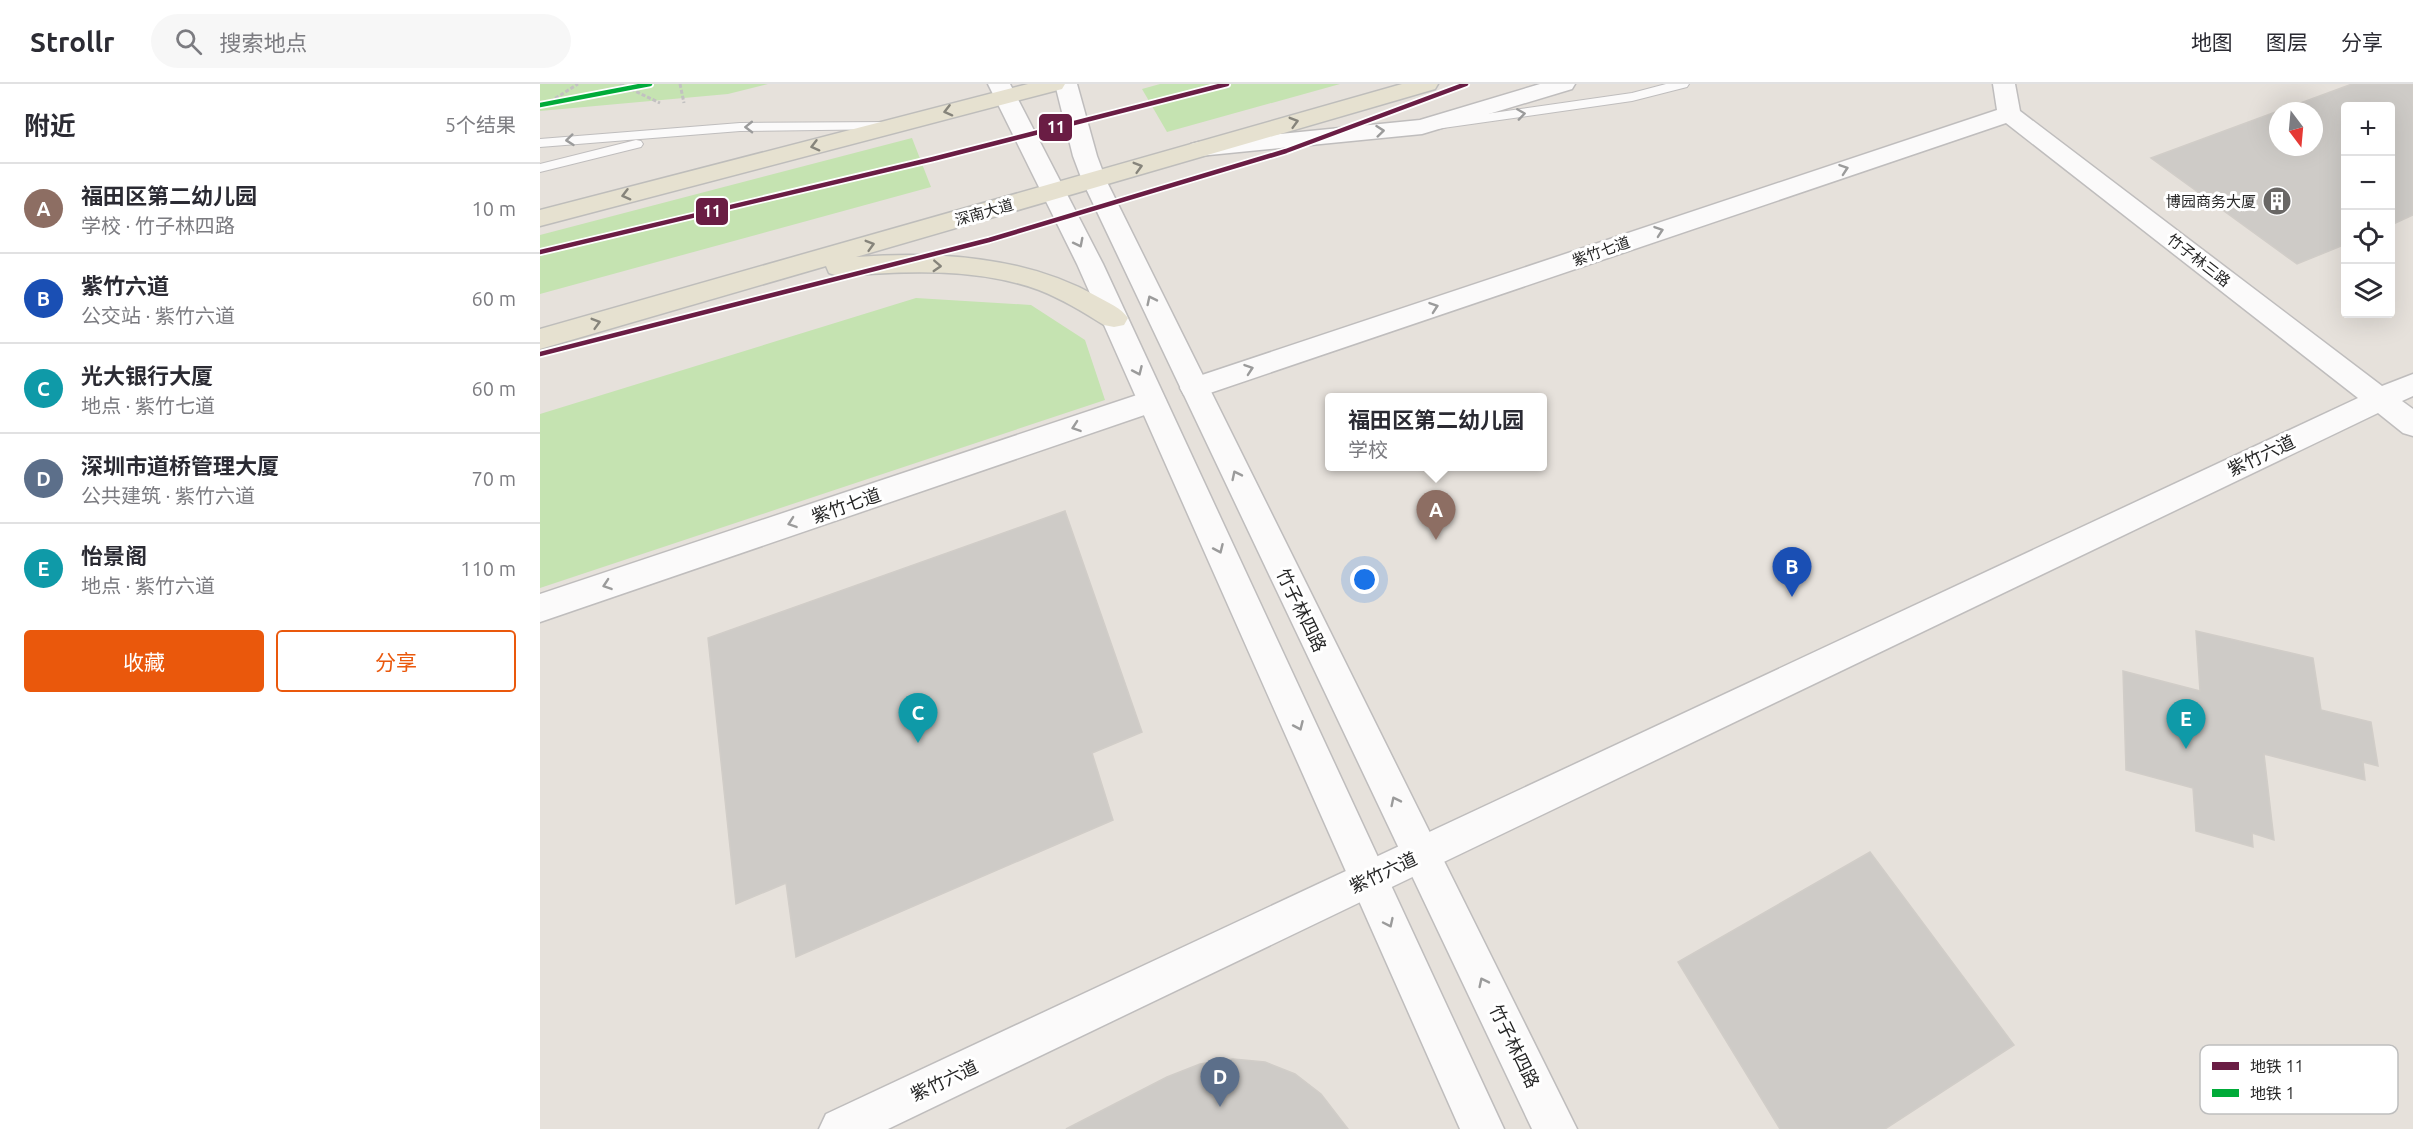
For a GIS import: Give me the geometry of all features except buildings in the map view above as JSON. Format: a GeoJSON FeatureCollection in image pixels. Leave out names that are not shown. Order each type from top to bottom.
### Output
{"type":"FeatureCollection","features":[{"type":"Feature","properties":{"kind":"main road"},"geometry":{"type":"LineString","coordinates":[[540,218],[892,126],[1002,90],[1054,84]]}},
{"type":"Feature","properties":{"kind":"main road","name":"深南大道"},"geometry":{"type":"LineString","coordinates":[[540,339],[1427,84]]}},
{"type":"Feature","properties":{"kind":"main road"},"geometry":{"type":"LineString","coordinates":[[774,272],[848,266],[912,265],[1006,273],[1040,281],[1071,294],[1114,318]]}},
{"type":"Feature","properties":{"kind":"street","name":"竹子林四路"},"geometry":{"type":"LineString","coordinates":[[1066,84],[1075,112],[1081,146],[1094,180],[1555,1129]]}},
{"type":"Feature","properties":{"kind":"street"},"geometry":{"type":"LineString","coordinates":[[1197,149],[1422,128],[1564,84]]}},
{"type":"Feature","properties":{"kind":"street"},"geometry":{"type":"LineString","coordinates":[[2004,84],[2009,114]]}},
{"type":"Feature","properties":{"kind":"street"},"geometry":{"type":"LineString","coordinates":[[1002,90],[1114,318],[1482,1129]]}},
{"type":"Feature","properties":{"kind":"street","name":"紫竹七道"},"geometry":{"type":"LineString","coordinates":[[1194,388],[2009,114]]}},
{"type":"Feature","properties":{"kind":"street","name":"竹子林三路"},"geometry":{"type":"LineString","coordinates":[[2009,114],[2413,424]]}},
{"type":"Feature","properties":{"kind":"street","name":"紫竹六道"},"geometry":{"type":"LineString","coordinates":[[841,1129],[2413,384]]}},
{"type":"Feature","properties":{"kind":"street","name":"紫竹七道"},"geometry":{"type":"LineString","coordinates":[[540,608],[1152,401]]}},
{"type":"Feature","properties":{"kind":"lane"},"geometry":{"type":"LineString","coordinates":[[1422,128],[1632,97],[1682,84]]}},
{"type":"Feature","properties":{"kind":"lane"},"geometry":{"type":"LineString","coordinates":[[540,143],[740,127],[892,126]]}},
{"type":"Feature","properties":{"kind":"lane"},"geometry":{"type":"LineString","coordinates":[[540,168],[692,130]]}},
{"type":"Feature","properties":{"kind":"path"},"geometry":{"type":"LineString","coordinates":[[540,108],[578,84]]}},
{"type":"Feature","properties":{"kind":"path"},"geometry":{"type":"LineString","coordinates":[[620,84],[666,106]]}},
{"type":"Feature","properties":{"kind":"path"},"geometry":{"type":"LineString","coordinates":[[680,84],[685,110]]}},
{"type":"Feature","properties":{"kind":"green space"},"geometry":{"type":"Polygon","coordinates":[[[540,84],[768,84],[728,94],[540,111],[540,84]]]}},
{"type":"Feature","properties":{"kind":"green space"},"geometry":{"type":"Polygon","coordinates":[[[1160,84],[1340,84],[1167,132],[1142,89],[1160,84]]]}},
{"type":"Feature","properties":{"kind":"green space"},"geometry":{"type":"Polygon","coordinates":[[[912,138],[931,187],[540,294],[540,235],[912,138]]]}},
{"type":"Feature","properties":{"kind":"green space"},"geometry":{"type":"Polygon","coordinates":[[[916,298],[1031,305],[1085,340],[1105,400],[540,588],[540,414],[916,298]]]}},
{"type":"Feature","properties":{"kind":"metro line","name":"1"},"geometry":{"type":"LineString","coordinates":[[540,105],[650,84]]}},
{"type":"Feature","properties":{"kind":"metro line","name":"11"},"geometry":{"type":"LineString","coordinates":[[540,252],[933,159],[1227,84]]}},
{"type":"Feature","properties":{"kind":"metro line","name":"11"},"geometry":{"type":"LineString","coordinates":[[540,354],[989,240],[1286,151],[1466,84]]}},
{"type":"Feature","properties":{"kind":"place","name":"博园商务大厦"},"geometry":{"type":"Point","coordinates":[2277,201]}},
{"type":"Feature","properties":{"kind":"place","name":"福田区第二幼儿园"},"geometry":{"type":"Point","coordinates":[1436,540]}},
{"type":"Feature","properties":{"kind":"place","name":"紫竹六道"},"geometry":{"type":"Point","coordinates":[1792,597]}},
{"type":"Feature","properties":{"kind":"place","name":"光大银行大厦"},"geometry":{"type":"Point","coordinates":[918,743]}},
{"type":"Feature","properties":{"kind":"place","name":"怡景阁"},"geometry":{"type":"Point","coordinates":[2186,749]}},
{"type":"Feature","properties":{"kind":"place","name":"深圳市道桥管理大厦"},"geometry":{"type":"Point","coordinates":[1220,1107]}}]}
